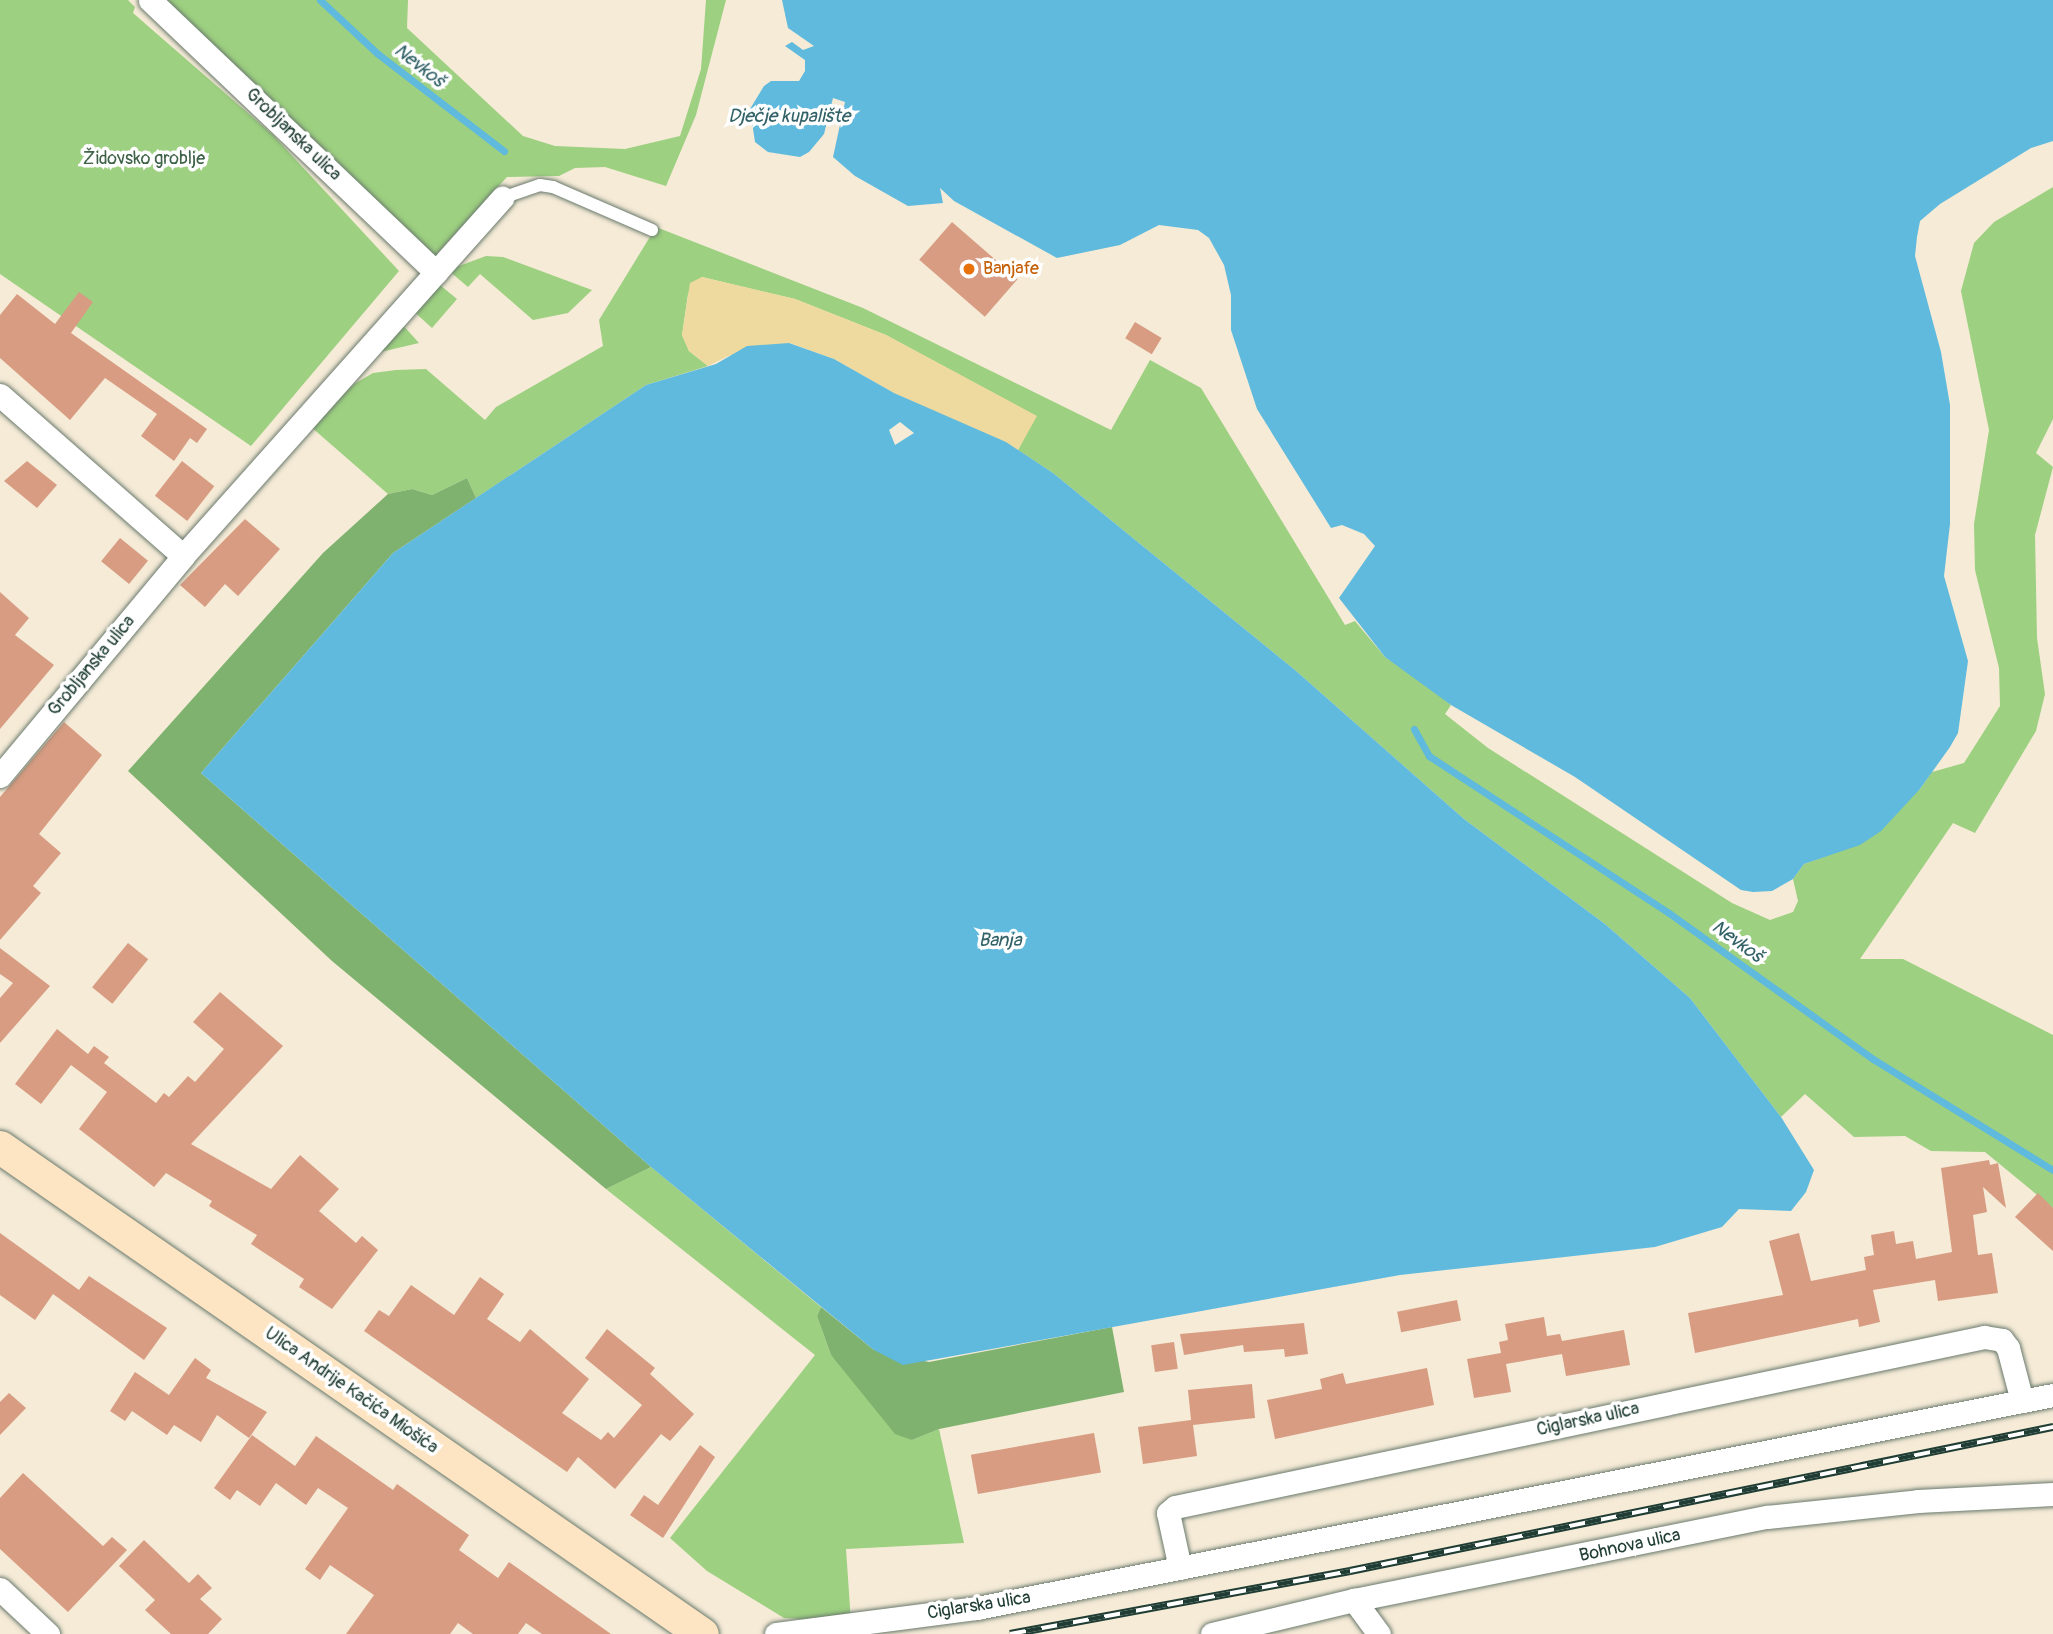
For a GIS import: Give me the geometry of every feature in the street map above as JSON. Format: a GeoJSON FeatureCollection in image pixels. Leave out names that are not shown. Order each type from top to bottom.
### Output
{"type":"FeatureCollection","features":[{"type":"Feature","properties":{"kind":"main road","name":"Ulica Andrije Kačića Miošića"},"geometry":{"type":"LineString","coordinates":[[0,1147],[702,1634]]}},
{"type":"Feature","properties":{"kind":"street","name":"Grobljanska ulica"},"geometry":{"type":"LineString","coordinates":[[150,0],[436,272]]}},
{"type":"Feature","properties":{"kind":"street","name":"Grobljanska ulica"},"geometry":{"type":"LineString","coordinates":[[0,776],[183,556],[502,198]]}},
{"type":"Feature","properties":{"kind":"street"},"geometry":{"type":"LineString","coordinates":[[0,395],[183,556]]}},
{"type":"Feature","properties":{"kind":"street","name":"Ciglarska ulica"},"geometry":{"type":"LineString","coordinates":[[1180,1568],[1168,1513],[1175,1507],[1984,1337],[2002,1340],[2008,1348],[2022,1401]]}},
{"type":"Feature","properties":{"kind":"street","name":"Ciglarska ulica"},"geometry":{"type":"LineString","coordinates":[[776,1634],[977,1608],[2053,1395]]}},
{"type":"Feature","properties":{"kind":"street","name":"Bohnova ulica"},"geometry":{"type":"LineString","coordinates":[[1212,1634],[1353,1600],[1767,1517],[1918,1501],[2053,1493]]}},
{"type":"Feature","properties":{"kind":"street"},"geometry":{"type":"LineString","coordinates":[[0,1589],[48,1634]]}},
{"type":"Feature","properties":{"kind":"street"},"geometry":{"type":"LineString","coordinates":[[1353,1600],[1379,1634]]}},
{"type":"Feature","properties":{"kind":"lane"},"geometry":{"type":"LineString","coordinates":[[502,198],[540,185],[553,187],[652,230]]}},
{"type":"Feature","properties":{"kind":"green space","name":"Židovsko groblje"},"geometry":{"type":"Polygon","coordinates":[[[0,0],[128,0],[135,7],[133,13],[272,134],[399,271],[251,446],[0,274],[0,0]]]}},
{"type":"Feature","properties":{"kind":"green space"},"geometry":{"type":"Polygon","coordinates":[[[159,0],[408,0],[407,28],[523,136],[555,146],[625,149],[680,136],[701,69],[706,0],[726,0],[696,115],[666,186],[605,167],[575,168],[559,176],[507,177],[434,257],[159,0]]]}},
{"type":"Feature","properties":{"kind":"green space"},"geometry":{"type":"Polygon","coordinates":[[[2053,187],[2053,419],[2036,453],[2053,467],[2035,535],[2037,638],[2045,694],[2036,731],[1975,833],[1953,823],[1860,959],[1903,959],[2053,1035],[2053,1208],[1985,1152],[1931,1151],[1905,1136],[1854,1137],[1805,1094],[1781,1117],[1690,998],[1605,924],[1464,819],[1295,670],[1053,473],[1018,450],[1036,416],[886,335],[795,299],[702,277],[688,294],[682,335],[689,351],[708,366],[646,385],[476,498],[467,478],[432,495],[412,489],[388,494],[310,426],[354,384],[373,373],[396,370],[426,369],[485,420],[496,407],[603,346],[599,320],[656,227],[863,308],[1111,430],[1150,360],[1201,388],[1345,625],[1355,621],[1385,657],[1424,682],[1451,705],[1445,714],[1488,748],[1732,903],[1770,920],[1793,912],[1798,901],[1793,879],[1804,864],[1835,853],[1920,789],[1932,772],[1964,763],[2000,706],[1999,668],[1975,570],[1974,524],[1989,430],[1961,291],[1974,243],[1994,222],[2053,187]]]}},
{"type":"Feature","properties":{"kind":"green space"},"geometry":{"type":"Polygon","coordinates":[[[486,256],[503,257],[592,290],[568,313],[533,320],[480,274],[468,287],[448,270],[486,256]]]}},
{"type":"Feature","properties":{"kind":"green space"},"geometry":{"type":"Polygon","coordinates":[[[440,285],[457,299],[432,328],[411,309],[440,285]]]}},
{"type":"Feature","properties":{"kind":"green space"},"geometry":{"type":"Polygon","coordinates":[[[401,323],[419,343],[372,354],[401,323]]]}},
{"type":"Feature","properties":{"kind":"green space"},"geometry":{"type":"Polygon","coordinates":[[[467,478],[476,498],[393,553],[201,773],[651,1167],[606,1189],[332,961],[128,771],[323,553],[388,494],[412,489],[432,495],[467,478]]]}},
{"type":"Feature","properties":{"kind":"green space"},"geometry":{"type":"Polygon","coordinates":[[[651,1167],[821,1307],[817,1316],[831,1355],[912,1440],[939,1429],[964,1543],[846,1549],[851,1622],[784,1618],[707,1571],[670,1538],[815,1355],[606,1189],[651,1167]]]}},
{"type":"Feature","properties":{"kind":"green space"},"geometry":{"type":"Polygon","coordinates":[[[821,1307],[874,1350],[929,1362],[1112,1327],[1124,1392],[939,1429],[912,1440],[895,1434],[831,1355],[817,1316],[821,1307]]]}},
{"type":"Feature","properties":{"kind":"sand"},"geometry":{"type":"Polygon","coordinates":[[[702,277],[795,299],[886,335],[1037,416],[1018,450],[894,393],[834,359],[790,343],[728,356],[708,366],[689,351],[682,335],[690,283],[702,277]]]}},
{"type":"Feature","properties":{"kind":"water","name":"Dječje kupalište"},"geometry":{"type":"Polygon","coordinates":[[[782,0],[2053,0],[2053,141],[2031,148],[1940,204],[1920,221],[1917,237],[1915,256],[1941,352],[1950,405],[1950,524],[1944,576],[1968,661],[1958,733],[1950,747],[1920,789],[1881,831],[1860,845],[1804,864],[1793,879],[1772,891],[1753,892],[1741,890],[1575,777],[1451,705],[1385,657],[1339,598],[1375,546],[1364,534],[1342,525],[1331,528],[1257,409],[1231,330],[1231,295],[1224,265],[1209,238],[1198,230],[1159,225],[1120,245],[1057,258],[954,201],[940,188],[943,203],[908,206],[855,176],[833,157],[845,102],[833,98],[824,134],[809,152],[800,157],[768,152],[755,142],[750,109],[764,86],[771,81],[799,81],[805,71],[805,60],[785,46],[792,42],[803,50],[814,46],[788,28],[782,0]]]}},
{"type":"Feature","properties":{"kind":"water","name":"Banja"},"geometry":{"type":"Polygon","coordinates":[[[789,343],[834,359],[894,393],[1006,442],[1053,473],[1295,670],[1464,819],[1605,924],[1690,998],[1781,1117],[1814,1170],[1806,1192],[1791,1211],[1739,1209],[1722,1227],[1655,1247],[1400,1275],[903,1365],[874,1350],[651,1167],[201,773],[393,553],[646,385],[716,364],[747,346],[789,343]],[[900,422],[889,430],[895,445],[914,433],[900,422]]]}},
{"type":"Feature","properties":{"kind":"building","name":"Banjafe"},"geometry":{"type":"Polygon","coordinates":[[[952,222],[1018,279],[985,317],[919,260],[952,222]]]}},
{"type":"Feature","properties":{"kind":"building"},"geometry":{"type":"Polygon","coordinates":[[[79,292],[93,302],[71,333],[207,429],[197,443],[190,438],[174,461],[141,436],[157,414],[105,378],[70,420],[0,358],[0,315],[17,294],[55,324],[79,292]]]}},
{"type":"Feature","properties":{"kind":"building"},"geometry":{"type":"Polygon","coordinates":[[[1135,322],[1162,338],[1152,354],[1125,338],[1135,322]]]}},
{"type":"Feature","properties":{"kind":"building"},"geometry":{"type":"Polygon","coordinates":[[[27,461],[57,485],[37,508],[4,481],[27,461]]]}},
{"type":"Feature","properties":{"kind":"building"},"geometry":{"type":"Polygon","coordinates":[[[182,461],[214,486],[187,521],[155,496],[182,461]]]}},
{"type":"Feature","properties":{"kind":"building"},"geometry":{"type":"Polygon","coordinates":[[[245,519],[280,549],[238,596],[225,584],[205,607],[180,585],[245,519]]]}},
{"type":"Feature","properties":{"kind":"building"},"geometry":{"type":"Polygon","coordinates":[[[120,538],[148,561],[129,584],[101,561],[120,538]]]}},
{"type":"Feature","properties":{"kind":"building"},"geometry":{"type":"Polygon","coordinates":[[[0,592],[29,618],[15,635],[54,665],[0,729],[0,592]]]}},
{"type":"Feature","properties":{"kind":"building"},"geometry":{"type":"Polygon","coordinates":[[[64,722],[102,755],[39,834],[61,853],[33,886],[41,893],[0,940],[0,797],[64,722]]]}},
{"type":"Feature","properties":{"kind":"building"},"geometry":{"type":"Polygon","coordinates":[[[128,943],[148,959],[112,1004],[92,987],[128,943]]]}},
{"type":"Feature","properties":{"kind":"building"},"geometry":{"type":"Polygon","coordinates":[[[0,948],[50,986],[0,1043],[0,998],[13,983],[0,974],[0,948]]]}},
{"type":"Feature","properties":{"kind":"building"},"geometry":{"type":"Polygon","coordinates":[[[220,992],[283,1046],[191,1144],[271,1189],[300,1155],[339,1189],[319,1211],[356,1243],[362,1236],[378,1250],[332,1309],[299,1287],[304,1279],[251,1244],[257,1235],[209,1206],[212,1201],[166,1173],[154,1187],[79,1129],[107,1092],[71,1065],[41,1104],[15,1084],[57,1029],[88,1054],[94,1046],[109,1057],[104,1063],[156,1103],[164,1093],[169,1097],[188,1076],[195,1082],[224,1049],[193,1022],[220,992]]]}},
{"type":"Feature","properties":{"kind":"building"},"geometry":{"type":"Polygon","coordinates":[[[1989,1160],[1990,1165],[1998,1163],[2006,1208],[1983,1187],[1987,1212],[1973,1215],[1978,1255],[1992,1253],[1998,1293],[1938,1301],[1935,1280],[1873,1290],[1880,1322],[1859,1327],[1858,1319],[1695,1353],[1688,1313],[1783,1295],[1769,1241],[1799,1233],[1811,1281],[1866,1270],[1864,1257],[1874,1255],[1871,1235],[1894,1231],[1896,1244],[1913,1241],[1916,1259],[1952,1252],[1941,1168],[1989,1160]]]}},
{"type":"Feature","properties":{"kind":"building"},"geometry":{"type":"Polygon","coordinates":[[[2038,1193],[2053,1208],[2053,1251],[2015,1217],[2038,1193]]]}},
{"type":"Feature","properties":{"kind":"building"},"geometry":{"type":"Polygon","coordinates":[[[0,1233],[79,1290],[89,1276],[167,1328],[144,1360],[53,1294],[35,1320],[0,1295],[0,1233]]]}},
{"type":"Feature","properties":{"kind":"building"},"geometry":{"type":"Polygon","coordinates":[[[480,1277],[504,1294],[487,1319],[520,1342],[530,1329],[589,1379],[562,1413],[601,1440],[608,1432],[614,1438],[642,1405],[585,1358],[607,1329],[655,1368],[650,1374],[694,1414],[670,1441],[661,1434],[615,1489],[578,1457],[567,1472],[364,1331],[379,1310],[389,1316],[411,1285],[454,1315],[480,1277]]]}},
{"type":"Feature","properties":{"kind":"building"},"geometry":{"type":"Polygon","coordinates":[[[1457,1300],[1461,1321],[1401,1332],[1397,1312],[1457,1300]]]}},
{"type":"Feature","properties":{"kind":"building"},"geometry":{"type":"Polygon","coordinates":[[[1544,1317],[1547,1336],[1560,1334],[1562,1341],[1624,1330],[1630,1365],[1566,1376],[1562,1354],[1506,1364],[1511,1392],[1474,1398],[1467,1359],[1501,1353],[1499,1342],[1508,1340],[1505,1324],[1544,1317]]]}},
{"type":"Feature","properties":{"kind":"building"},"geometry":{"type":"Polygon","coordinates":[[[1304,1323],[1308,1354],[1285,1357],[1284,1349],[1244,1352],[1243,1345],[1184,1355],[1180,1334],[1304,1323]]]}},
{"type":"Feature","properties":{"kind":"building"},"geometry":{"type":"Polygon","coordinates":[[[1174,1342],[1178,1369],[1155,1372],[1151,1345],[1174,1342]]]}},
{"type":"Feature","properties":{"kind":"building"},"geometry":{"type":"Polygon","coordinates":[[[195,1358],[211,1370],[206,1378],[267,1412],[249,1438],[217,1415],[201,1442],[174,1425],[167,1435],[132,1411],[125,1421],[110,1411],[135,1372],[169,1395],[195,1358]]]}},
{"type":"Feature","properties":{"kind":"building"},"geometry":{"type":"Polygon","coordinates":[[[1427,1368],[1434,1405],[1275,1439],[1267,1400],[1322,1389],[1320,1379],[1343,1373],[1346,1384],[1427,1368]]]}},
{"type":"Feature","properties":{"kind":"building"},"geometry":{"type":"Polygon","coordinates":[[[1252,1384],[1255,1418],[1193,1425],[1197,1456],[1143,1464],[1138,1427],[1191,1420],[1188,1390],[1252,1384]]]}},
{"type":"Feature","properties":{"kind":"building"},"geometry":{"type":"Polygon","coordinates":[[[9,1393],[26,1408],[0,1435],[0,1402],[9,1393]]]}},
{"type":"Feature","properties":{"kind":"building"},"geometry":{"type":"Polygon","coordinates":[[[1094,1433],[1101,1472],[978,1494],[971,1455],[1094,1433]]]}},
{"type":"Feature","properties":{"kind":"building"},"geometry":{"type":"Polygon","coordinates":[[[252,1435],[295,1466],[316,1436],[393,1490],[397,1484],[469,1535],[459,1550],[498,1578],[509,1562],[611,1634],[542,1634],[526,1623],[518,1634],[473,1634],[458,1623],[450,1634],[346,1634],[374,1595],[330,1565],[320,1580],[305,1569],[348,1508],[318,1488],[306,1505],[276,1483],[260,1506],[237,1490],[230,1500],[214,1488],[252,1435]]]}},
{"type":"Feature","properties":{"kind":"building"},"geometry":{"type":"Polygon","coordinates":[[[700,1445],[715,1457],[663,1538],[630,1515],[644,1495],[658,1505],[700,1445]]]}},
{"type":"Feature","properties":{"kind":"building"},"geometry":{"type":"Polygon","coordinates":[[[23,1473],[103,1546],[112,1537],[127,1550],[68,1612],[0,1549],[0,1498],[23,1473]]]}},
{"type":"Feature","properties":{"kind":"building"},"geometry":{"type":"Polygon","coordinates":[[[144,1540],[189,1583],[198,1574],[212,1588],[200,1599],[222,1619],[208,1634],[171,1634],[145,1610],[155,1600],[119,1566],[144,1540]]]}},
{"type":"Feature","properties":{"kind":"waterway","name":"Nevkoš"},"geometry":{"type":"LineString","coordinates":[[320,0],[378,54],[504,151]]}},
{"type":"Feature","properties":{"kind":"waterway","name":"Nevkoš"},"geometry":{"type":"LineString","coordinates":[[1414,729],[1429,756],[1669,913],[1873,1059],[2053,1170]]}},
{"type":"Feature","properties":{"kind":"railway"},"geometry":{"type":"LineString","coordinates":[[1010,1634],[1350,1571],[2053,1427]]}},
{"type":"Feature","properties":{"kind":"place","name":"Banjafe"},"geometry":{"type":"Point","coordinates":[969,269]}}]}
